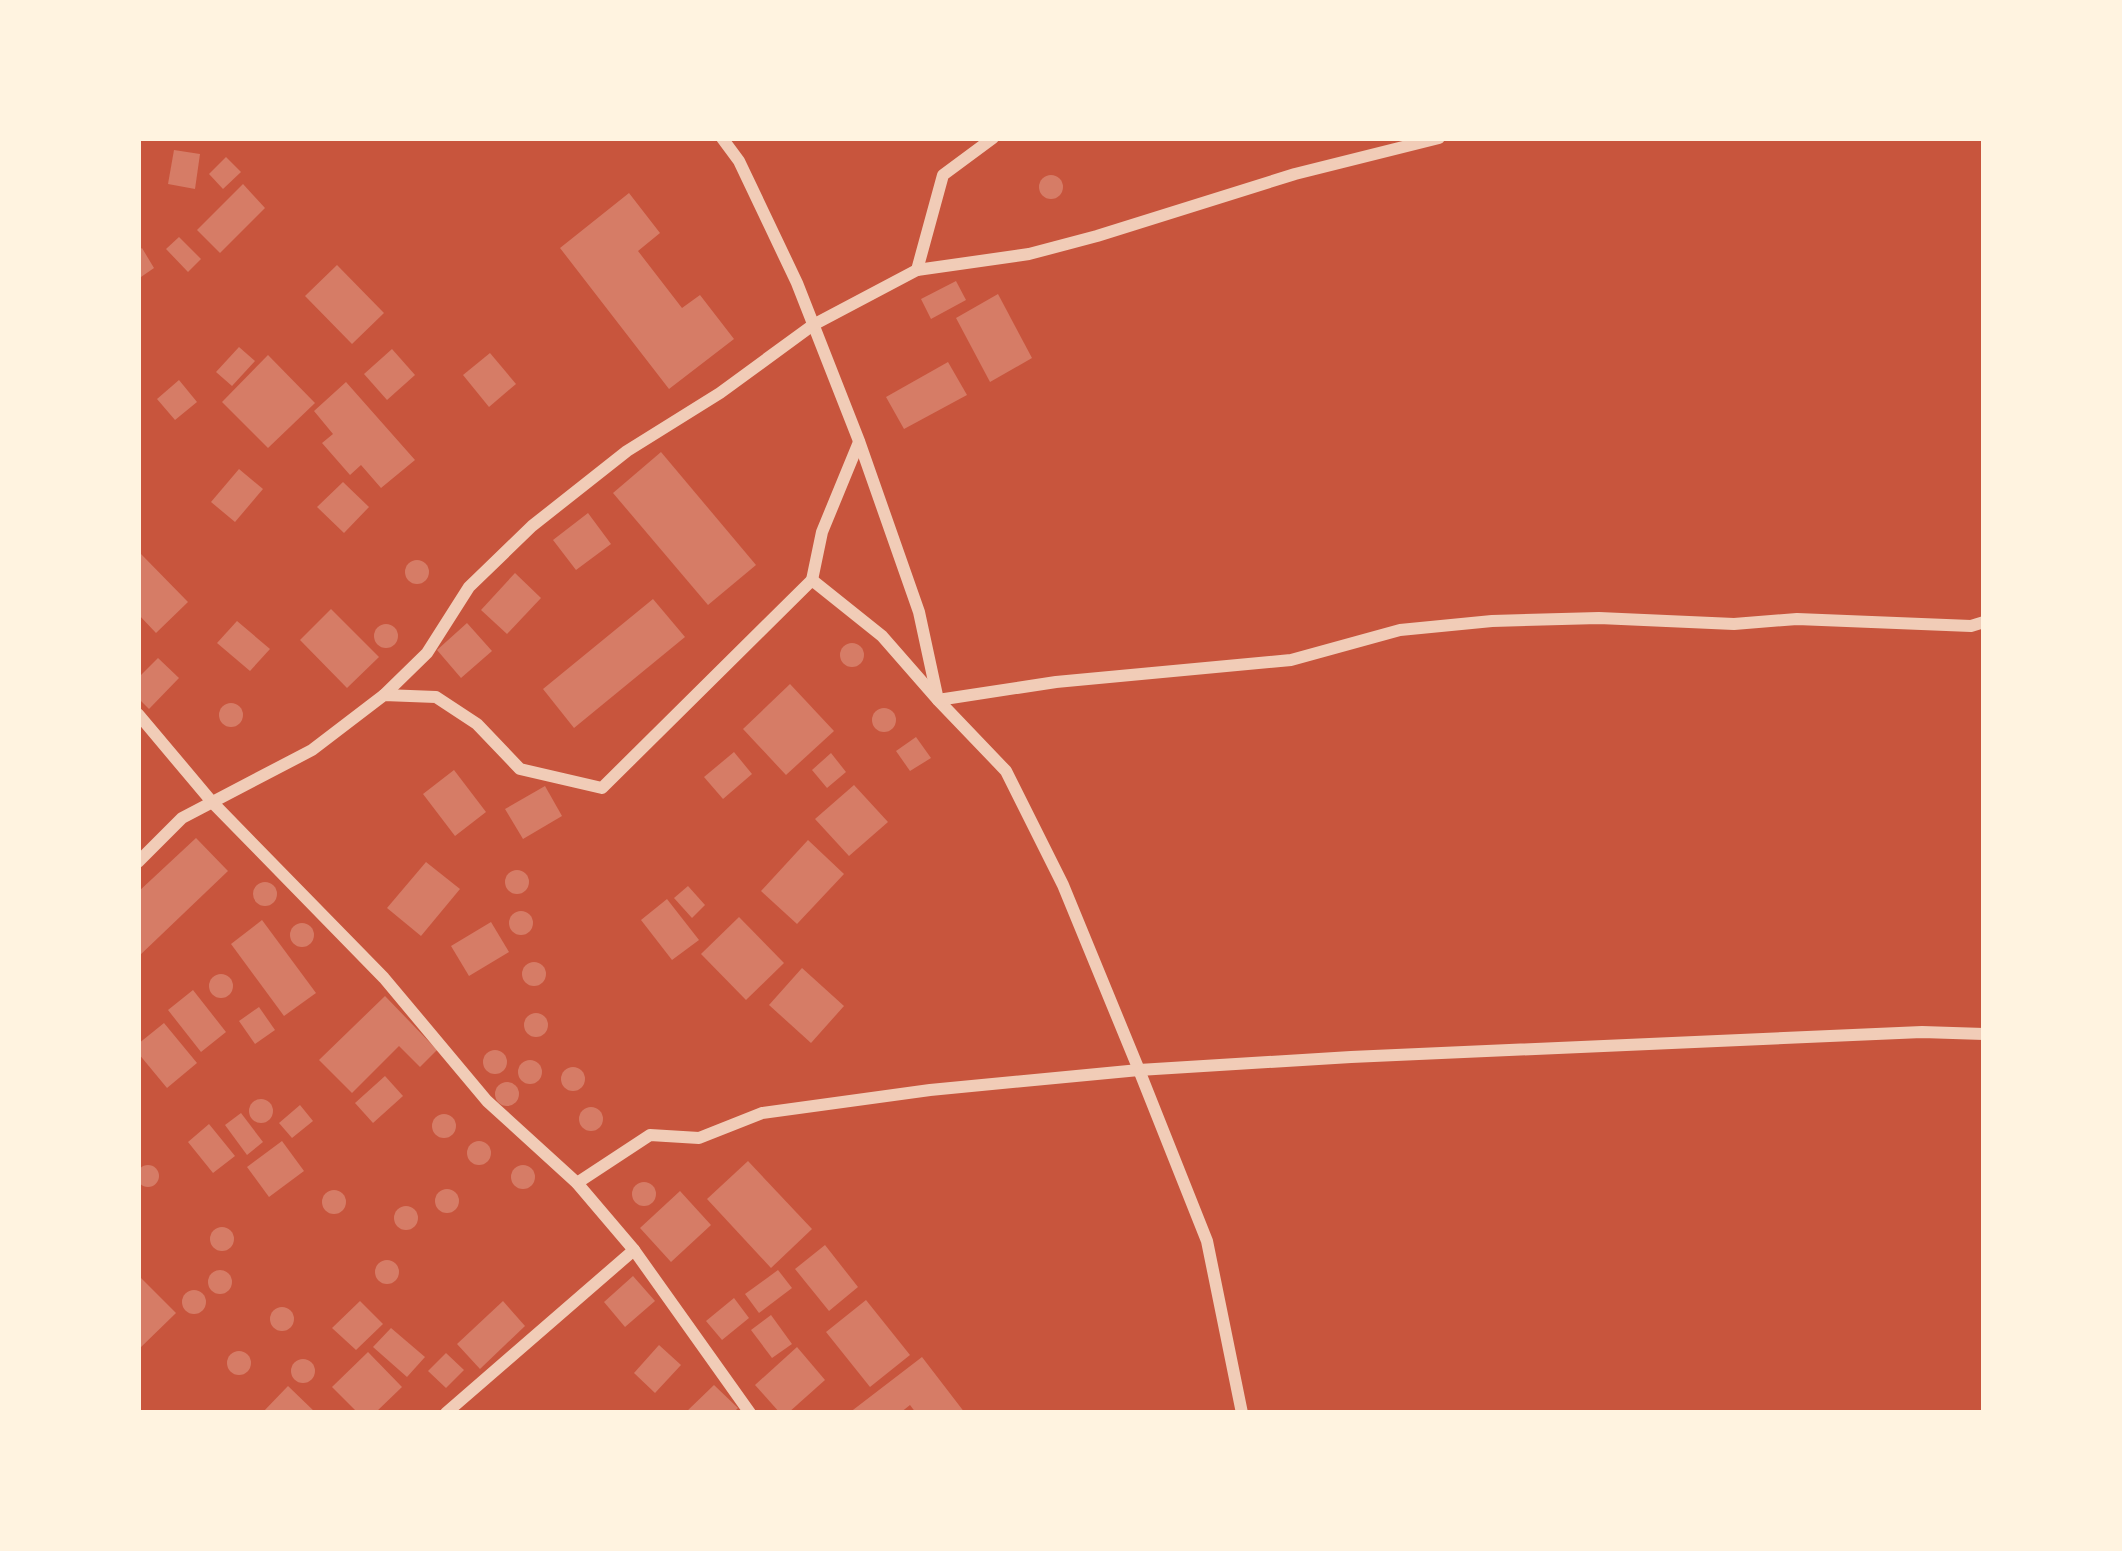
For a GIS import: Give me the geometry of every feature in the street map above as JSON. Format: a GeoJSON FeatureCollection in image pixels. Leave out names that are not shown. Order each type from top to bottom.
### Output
{"type":"FeatureCollection","features":[{"type":"Feature","properties":{"kind":"street"},"geometry":{"type":"LineString","coordinates":[[722,138],[739,161],[859,441],[919,612],[938,700]]}},
{"type":"Feature","properties":{"kind":"street"},"geometry":{"type":"LineString","coordinates":[[917,270],[944,175],[993,138]]}},
{"type":"Feature","properties":{"kind":"street"},"geometry":{"type":"LineString","coordinates":[[138,862],[182,818],[312,750],[384,695],[427,653],[469,587],[532,526],[627,452],[813,326],[917,270],[1029,254],[1295,174],[1439,138]]}},
{"type":"Feature","properties":{"kind":"street"},"geometry":{"type":"LineString","coordinates":[[384,695],[436,697],[477,724],[520,770],[602,788],[812,580],[822,532],[859,441]]}},
{"type":"Feature","properties":{"kind":"street"},"geometry":{"type":"LineString","coordinates":[[812,580],[882,636],[1006,771],[1063,885],[1207,1241],[1242,1413]]}},
{"type":"Feature","properties":{"kind":"street"},"geometry":{"type":"LineString","coordinates":[[938,700],[1056,682],[1291,660],[1400,630],[1492,621],[1599,618],[1734,625],[1797,619],[1971,626],[1984,622]]}},
{"type":"Feature","properties":{"kind":"street"},"geometry":{"type":"LineString","coordinates":[[138,714],[212,802],[384,977],[487,1101],[577,1183],[634,1250],[750,1413]]}},
{"type":"Feature","properties":{"kind":"street"},"geometry":{"type":"LineString","coordinates":[[577,1183],[650,1135],[699,1138],[762,1113],[930,1090],[1138,1070],[1898,1033],[1984,1034]]}},
{"type":"Feature","properties":{"kind":"street"},"geometry":{"type":"LineString","coordinates":[[446,1413],[634,1250]]}},
{"type":"Feature","properties":{"kind":"building"},"geometry":{"type":"Polygon","coordinates":[[[174,150],[200,154],[195,189],[168,184],[174,150]]]}},
{"type":"Feature","properties":{"kind":"building"},"geometry":{"type":"Polygon","coordinates":[[[226,157],[241,172],[223,189],[209,174],[226,157]]]}},
{"type":"Feature","properties":{"kind":"building"},"geometry":{"type":"Polygon","coordinates":[[[1051,175],[1063,187],[1051,199],[1039,187],[1051,175]]]}},
{"type":"Feature","properties":{"kind":"building"},"geometry":{"type":"Polygon","coordinates":[[[243,184],[265,208],[220,253],[197,230],[243,184]]]}},
{"type":"Feature","properties":{"kind":"building"},"geometry":{"type":"Polygon","coordinates":[[[629,193],[660,233],[638,251],[682,308],[700,295],[734,339],[669,389],[560,248],[629,193]]]}},
{"type":"Feature","properties":{"kind":"building"},"geometry":{"type":"Polygon","coordinates":[[[179,237],[201,259],[188,272],[166,249],[179,237]]]}},
{"type":"Feature","properties":{"kind":"building"},"geometry":{"type":"Polygon","coordinates":[[[142,248],[154,268],[141,277],[138,251],[142,248]]]}},
{"type":"Feature","properties":{"kind":"building"},"geometry":{"type":"Polygon","coordinates":[[[337,265],[384,313],[352,344],[305,296],[337,265]]]}},
{"type":"Feature","properties":{"kind":"building"},"geometry":{"type":"Polygon","coordinates":[[[956,281],[966,300],[931,319],[921,299],[956,281]]]}},
{"type":"Feature","properties":{"kind":"building"},"geometry":{"type":"Polygon","coordinates":[[[998,294],[1032,358],[990,382],[956,318],[998,294]]]}},
{"type":"Feature","properties":{"kind":"building"},"geometry":{"type":"Polygon","coordinates":[[[239,347],[255,361],[232,386],[216,372],[239,347]]]}},
{"type":"Feature","properties":{"kind":"building"},"geometry":{"type":"Polygon","coordinates":[[[392,349],[415,375],[387,400],[364,374],[392,349]]]}},
{"type":"Feature","properties":{"kind":"building"},"geometry":{"type":"Polygon","coordinates":[[[490,353],[516,384],[489,407],[463,375],[490,353]]]}},
{"type":"Feature","properties":{"kind":"building"},"geometry":{"type":"Polygon","coordinates":[[[268,355],[315,403],[268,448],[222,402],[268,355]]]}},
{"type":"Feature","properties":{"kind":"building"},"geometry":{"type":"Polygon","coordinates":[[[948,362],[967,395],[904,429],[886,397],[948,362]]]}},
{"type":"Feature","properties":{"kind":"building"},"geometry":{"type":"Polygon","coordinates":[[[179,380],[197,402],[175,420],[157,399],[179,380]]]}},
{"type":"Feature","properties":{"kind":"building"},"geometry":{"type":"Polygon","coordinates":[[[346,382],[415,460],[381,488],[361,465],[350,475],[322,443],[333,434],[314,411],[346,382]]]}},
{"type":"Feature","properties":{"kind":"building"},"geometry":{"type":"Polygon","coordinates":[[[661,452],[756,565],[708,605],[613,493],[661,452]]]}},
{"type":"Feature","properties":{"kind":"building"},"geometry":{"type":"Polygon","coordinates":[[[239,469],[263,489],[235,522],[211,502],[239,469]]]}},
{"type":"Feature","properties":{"kind":"building"},"geometry":{"type":"Polygon","coordinates":[[[343,482],[369,507],[344,533],[317,507],[343,482]]]}},
{"type":"Feature","properties":{"kind":"building"},"geometry":{"type":"Polygon","coordinates":[[[588,513],[611,544],[576,570],[553,540],[588,513]]]}},
{"type":"Feature","properties":{"kind":"building"},"geometry":{"type":"Polygon","coordinates":[[[141,554],[188,602],[156,633],[138,614],[141,554]]]}},
{"type":"Feature","properties":{"kind":"building"},"geometry":{"type":"Polygon","coordinates":[[[417,560],[429,572],[417,584],[405,572],[417,560]]]}},
{"type":"Feature","properties":{"kind":"building"},"geometry":{"type":"Polygon","coordinates":[[[515,573],[541,598],[507,634],[481,610],[515,573]]]}},
{"type":"Feature","properties":{"kind":"building"},"geometry":{"type":"Polygon","coordinates":[[[653,599],[685,637],[574,728],[543,689],[653,599]]]}},
{"type":"Feature","properties":{"kind":"building"},"geometry":{"type":"Polygon","coordinates":[[[331,609],[379,657],[347,688],[300,640],[331,609]]]}},
{"type":"Feature","properties":{"kind":"building"},"geometry":{"type":"Polygon","coordinates":[[[237,621],[270,649],[250,671],[217,643],[237,621]]]}},
{"type":"Feature","properties":{"kind":"building"},"geometry":{"type":"Polygon","coordinates":[[[467,623],[492,651],[461,678],[437,650],[467,623]]]}},
{"type":"Feature","properties":{"kind":"building"},"geometry":{"type":"Polygon","coordinates":[[[386,624],[398,636],[386,648],[374,636],[386,624]]]}},
{"type":"Feature","properties":{"kind":"building"},"geometry":{"type":"Polygon","coordinates":[[[852,643],[864,655],[852,667],[840,655],[852,643]]]}},
{"type":"Feature","properties":{"kind":"building"},"geometry":{"type":"Polygon","coordinates":[[[158,658],[179,678],[149,709],[138,698],[138,678],[158,658]]]}},
{"type":"Feature","properties":{"kind":"building"},"geometry":{"type":"Polygon","coordinates":[[[790,684],[834,731],[786,775],[743,729],[790,684]]]}},
{"type":"Feature","properties":{"kind":"building"},"geometry":{"type":"Polygon","coordinates":[[[231,703],[243,715],[231,727],[219,715],[231,703]]]}},
{"type":"Feature","properties":{"kind":"building"},"geometry":{"type":"Polygon","coordinates":[[[884,708],[896,720],[884,732],[872,720],[884,708]]]}},
{"type":"Feature","properties":{"kind":"building"},"geometry":{"type":"Polygon","coordinates":[[[916,737],[931,758],[910,771],[896,751],[916,737]]]}},
{"type":"Feature","properties":{"kind":"building"},"geometry":{"type":"Polygon","coordinates":[[[734,752],[752,774],[723,799],[704,777],[734,752]]]}},
{"type":"Feature","properties":{"kind":"building"},"geometry":{"type":"Polygon","coordinates":[[[831,753],[846,772],[827,788],[812,770],[831,753]]]}},
{"type":"Feature","properties":{"kind":"building"},"geometry":{"type":"Polygon","coordinates":[[[454,770],[486,812],[455,836],[423,794],[454,770]]]}},
{"type":"Feature","properties":{"kind":"building"},"geometry":{"type":"Polygon","coordinates":[[[854,785],[888,822],[849,856],[815,819],[854,785]]]}},
{"type":"Feature","properties":{"kind":"building"},"geometry":{"type":"Polygon","coordinates":[[[545,786],[562,816],[523,839],[505,809],[545,786]]]}},
{"type":"Feature","properties":{"kind":"building"},"geometry":{"type":"Polygon","coordinates":[[[196,838],[228,871],[138,957],[138,892],[196,838]]]}},
{"type":"Feature","properties":{"kind":"building"},"geometry":{"type":"Polygon","coordinates":[[[808,840],[844,874],[797,924],[761,891],[808,840]]]}},
{"type":"Feature","properties":{"kind":"building"},"geometry":{"type":"Polygon","coordinates":[[[426,862],[460,889],[421,936],[387,908],[426,862]]]}},
{"type":"Feature","properties":{"kind":"building"},"geometry":{"type":"Polygon","coordinates":[[[517,870],[529,882],[517,894],[505,882],[517,870]]]}},
{"type":"Feature","properties":{"kind":"building"},"geometry":{"type":"Polygon","coordinates":[[[265,882],[277,894],[265,906],[253,894],[265,882]]]}},
{"type":"Feature","properties":{"kind":"building"},"geometry":{"type":"Polygon","coordinates":[[[688,886],[705,905],[692,918],[674,898],[688,886]]]}},
{"type":"Feature","properties":{"kind":"building"},"geometry":{"type":"Polygon","coordinates":[[[667,899],[699,940],[672,960],[641,920],[667,899]]]}},
{"type":"Feature","properties":{"kind":"building"},"geometry":{"type":"Polygon","coordinates":[[[521,911],[533,923],[521,935],[509,923],[521,911]]]}},
{"type":"Feature","properties":{"kind":"building"},"geometry":{"type":"Polygon","coordinates":[[[739,917],[784,963],[746,1000],[701,954],[739,917]]]}},
{"type":"Feature","properties":{"kind":"building"},"geometry":{"type":"Polygon","coordinates":[[[262,920],[316,993],[284,1016],[231,944],[262,920]]]}},
{"type":"Feature","properties":{"kind":"building"},"geometry":{"type":"Polygon","coordinates":[[[491,922],[509,952],[469,976],[451,946],[491,922]]]}},
{"type":"Feature","properties":{"kind":"building"},"geometry":{"type":"Polygon","coordinates":[[[302,923],[314,935],[302,947],[290,935],[302,923]]]}},
{"type":"Feature","properties":{"kind":"building"},"geometry":{"type":"Polygon","coordinates":[[[534,962],[546,974],[534,986],[522,974],[534,962]]]}},
{"type":"Feature","properties":{"kind":"building"},"geometry":{"type":"Polygon","coordinates":[[[802,968],[844,1006],[811,1043],[769,1005],[802,968]]]}},
{"type":"Feature","properties":{"kind":"building"},"geometry":{"type":"Polygon","coordinates":[[[221,974],[233,986],[221,998],[209,986],[221,974]]]}},
{"type":"Feature","properties":{"kind":"building"},"geometry":{"type":"Polygon","coordinates":[[[193,990],[226,1032],[201,1052],[168,1010],[193,990]]]}},
{"type":"Feature","properties":{"kind":"building"},"geometry":{"type":"Polygon","coordinates":[[[385,996],[437,1050],[420,1067],[399,1046],[352,1093],[319,1060],[385,996]]]}},
{"type":"Feature","properties":{"kind":"building"},"geometry":{"type":"Polygon","coordinates":[[[259,1007],[275,1030],[255,1044],[239,1021],[259,1007]]]}},
{"type":"Feature","properties":{"kind":"building"},"geometry":{"type":"Polygon","coordinates":[[[536,1013],[548,1025],[536,1037],[524,1025],[536,1013]]]}},
{"type":"Feature","properties":{"kind":"building"},"geometry":{"type":"Polygon","coordinates":[[[164,1023],[197,1063],[167,1088],[138,1053],[138,1044],[164,1023]]]}},
{"type":"Feature","properties":{"kind":"building"},"geometry":{"type":"Polygon","coordinates":[[[495,1050],[507,1062],[495,1074],[483,1062],[495,1050]]]}},
{"type":"Feature","properties":{"kind":"building"},"geometry":{"type":"Polygon","coordinates":[[[530,1060],[542,1072],[530,1084],[518,1072],[530,1060]]]}},
{"type":"Feature","properties":{"kind":"building"},"geometry":{"type":"Polygon","coordinates":[[[573,1067],[585,1079],[573,1091],[561,1079],[573,1067]]]}},
{"type":"Feature","properties":{"kind":"building"},"geometry":{"type":"Polygon","coordinates":[[[385,1076],[403,1096],[373,1123],[355,1103],[385,1076]]]}},
{"type":"Feature","properties":{"kind":"building"},"geometry":{"type":"Polygon","coordinates":[[[507,1082],[519,1094],[507,1106],[495,1094],[507,1082]]]}},
{"type":"Feature","properties":{"kind":"building"},"geometry":{"type":"Polygon","coordinates":[[[261,1099],[273,1111],[261,1123],[249,1111],[261,1099]]]}},
{"type":"Feature","properties":{"kind":"building"},"geometry":{"type":"Polygon","coordinates":[[[300,1105],[313,1121],[292,1138],[279,1123],[300,1105]]]}},
{"type":"Feature","properties":{"kind":"building"},"geometry":{"type":"Polygon","coordinates":[[[591,1107],[603,1119],[591,1131],[579,1119],[591,1107]]]}},
{"type":"Feature","properties":{"kind":"building"},"geometry":{"type":"Polygon","coordinates":[[[241,1113],[263,1142],[247,1155],[225,1125],[241,1113]]]}},
{"type":"Feature","properties":{"kind":"building"},"geometry":{"type":"Polygon","coordinates":[[[444,1114],[456,1126],[444,1138],[432,1126],[444,1114]]]}},
{"type":"Feature","properties":{"kind":"building"},"geometry":{"type":"Polygon","coordinates":[[[209,1124],[235,1156],[213,1173],[188,1142],[209,1124]]]}},
{"type":"Feature","properties":{"kind":"building"},"geometry":{"type":"Polygon","coordinates":[[[282,1141],[304,1171],[269,1197],[247,1167],[282,1141]]]}},
{"type":"Feature","properties":{"kind":"building"},"geometry":{"type":"Polygon","coordinates":[[[479,1141],[491,1153],[479,1165],[467,1153],[479,1141]]]}},
{"type":"Feature","properties":{"kind":"building"},"geometry":{"type":"Polygon","coordinates":[[[748,1161],[812,1229],[771,1268],[707,1199],[748,1161]]]}},
{"type":"Feature","properties":{"kind":"building"},"geometry":{"type":"Polygon","coordinates":[[[148,1165],[159,1176],[148,1187],[137,1176],[148,1165]]]}},
{"type":"Feature","properties":{"kind":"building"},"geometry":{"type":"Polygon","coordinates":[[[523,1165],[535,1177],[523,1189],[511,1177],[523,1165]]]}},
{"type":"Feature","properties":{"kind":"building"},"geometry":{"type":"Polygon","coordinates":[[[644,1182],[656,1194],[644,1206],[632,1194],[644,1182]]]}},
{"type":"Feature","properties":{"kind":"building"},"geometry":{"type":"Polygon","coordinates":[[[447,1189],[459,1201],[447,1213],[435,1201],[447,1189]]]}},
{"type":"Feature","properties":{"kind":"building"},"geometry":{"type":"Polygon","coordinates":[[[334,1190],[346,1202],[334,1214],[322,1202],[334,1190]]]}},
{"type":"Feature","properties":{"kind":"building"},"geometry":{"type":"Polygon","coordinates":[[[680,1191],[711,1225],[671,1262],[640,1228],[680,1191]]]}},
{"type":"Feature","properties":{"kind":"building"},"geometry":{"type":"Polygon","coordinates":[[[406,1206],[418,1218],[406,1230],[394,1218],[406,1206]]]}},
{"type":"Feature","properties":{"kind":"building"},"geometry":{"type":"Polygon","coordinates":[[[222,1227],[234,1239],[222,1251],[210,1239],[222,1227]]]}},
{"type":"Feature","properties":{"kind":"building"},"geometry":{"type":"Polygon","coordinates":[[[825,1245],[858,1287],[829,1311],[795,1269],[825,1245]]]}},
{"type":"Feature","properties":{"kind":"building"},"geometry":{"type":"Polygon","coordinates":[[[387,1260],[399,1272],[387,1284],[375,1272],[387,1260]]]}},
{"type":"Feature","properties":{"kind":"building"},"geometry":{"type":"Polygon","coordinates":[[[220,1270],[232,1282],[220,1294],[208,1282],[220,1270]]]}},
{"type":"Feature","properties":{"kind":"building"},"geometry":{"type":"Polygon","coordinates":[[[778,1270],[792,1288],[759,1313],[745,1294],[778,1270]]]}},
{"type":"Feature","properties":{"kind":"building"},"geometry":{"type":"Polygon","coordinates":[[[633,1276],[655,1301],[625,1327],[604,1302],[633,1276]]]}},
{"type":"Feature","properties":{"kind":"building"},"geometry":{"type":"Polygon","coordinates":[[[140,1277],[176,1313],[138,1350],[138,1280],[140,1277]]]}},
{"type":"Feature","properties":{"kind":"building"},"geometry":{"type":"Polygon","coordinates":[[[194,1290],[206,1302],[194,1314],[182,1302],[194,1290]]]}},
{"type":"Feature","properties":{"kind":"building"},"geometry":{"type":"Polygon","coordinates":[[[734,1298],[749,1318],[722,1340],[706,1321],[734,1298]]]}},
{"type":"Feature","properties":{"kind":"building"},"geometry":{"type":"Polygon","coordinates":[[[866,1300],[910,1355],[870,1387],[826,1332],[866,1300]]]}},
{"type":"Feature","properties":{"kind":"building"},"geometry":{"type":"Polygon","coordinates":[[[360,1301],[383,1324],[356,1350],[332,1328],[360,1301]]]}},
{"type":"Feature","properties":{"kind":"building"},"geometry":{"type":"Polygon","coordinates":[[[503,1301],[525,1326],[480,1369],[457,1344],[503,1301]]]}},
{"type":"Feature","properties":{"kind":"building"},"geometry":{"type":"Polygon","coordinates":[[[282,1307],[294,1319],[282,1331],[270,1319],[282,1307]]]}},
{"type":"Feature","properties":{"kind":"building"},"geometry":{"type":"Polygon","coordinates":[[[771,1315],[792,1344],[772,1358],[751,1330],[771,1315]]]}},
{"type":"Feature","properties":{"kind":"building"},"geometry":{"type":"Polygon","coordinates":[[[391,1328],[425,1357],[407,1377],[373,1347],[391,1328]]]}},
{"type":"Feature","properties":{"kind":"building"},"geometry":{"type":"Polygon","coordinates":[[[659,1345],[681,1365],[655,1393],[634,1373],[659,1345]]]}},
{"type":"Feature","properties":{"kind":"building"},"geometry":{"type":"Polygon","coordinates":[[[797,1347],[825,1380],[788,1413],[780,1413],[755,1385],[797,1347]]]}},
{"type":"Feature","properties":{"kind":"building"},"geometry":{"type":"Polygon","coordinates":[[[239,1351],[251,1363],[239,1375],[227,1363],[239,1351]]]}},
{"type":"Feature","properties":{"kind":"building"},"geometry":{"type":"Polygon","coordinates":[[[368,1352],[402,1387],[375,1413],[358,1413],[332,1387],[368,1352]]]}},
{"type":"Feature","properties":{"kind":"building"},"geometry":{"type":"Polygon","coordinates":[[[446,1353],[464,1370],[446,1388],[428,1371],[446,1353]]]}},
{"type":"Feature","properties":{"kind":"building"},"geometry":{"type":"Polygon","coordinates":[[[922,1357],[965,1413],[916,1413],[910,1405],[900,1413],[849,1413],[922,1357]]]}},
{"type":"Feature","properties":{"kind":"building"},"geometry":{"type":"Polygon","coordinates":[[[303,1359],[315,1371],[303,1383],[291,1371],[303,1359]]]}},
{"type":"Feature","properties":{"kind":"building"},"geometry":{"type":"Polygon","coordinates":[[[714,1385],[738,1408],[733,1413],[685,1413],[714,1385]]]}},
{"type":"Feature","properties":{"kind":"building"},"geometry":{"type":"Polygon","coordinates":[[[288,1386],[316,1413],[262,1413],[288,1386]]]}}]}
